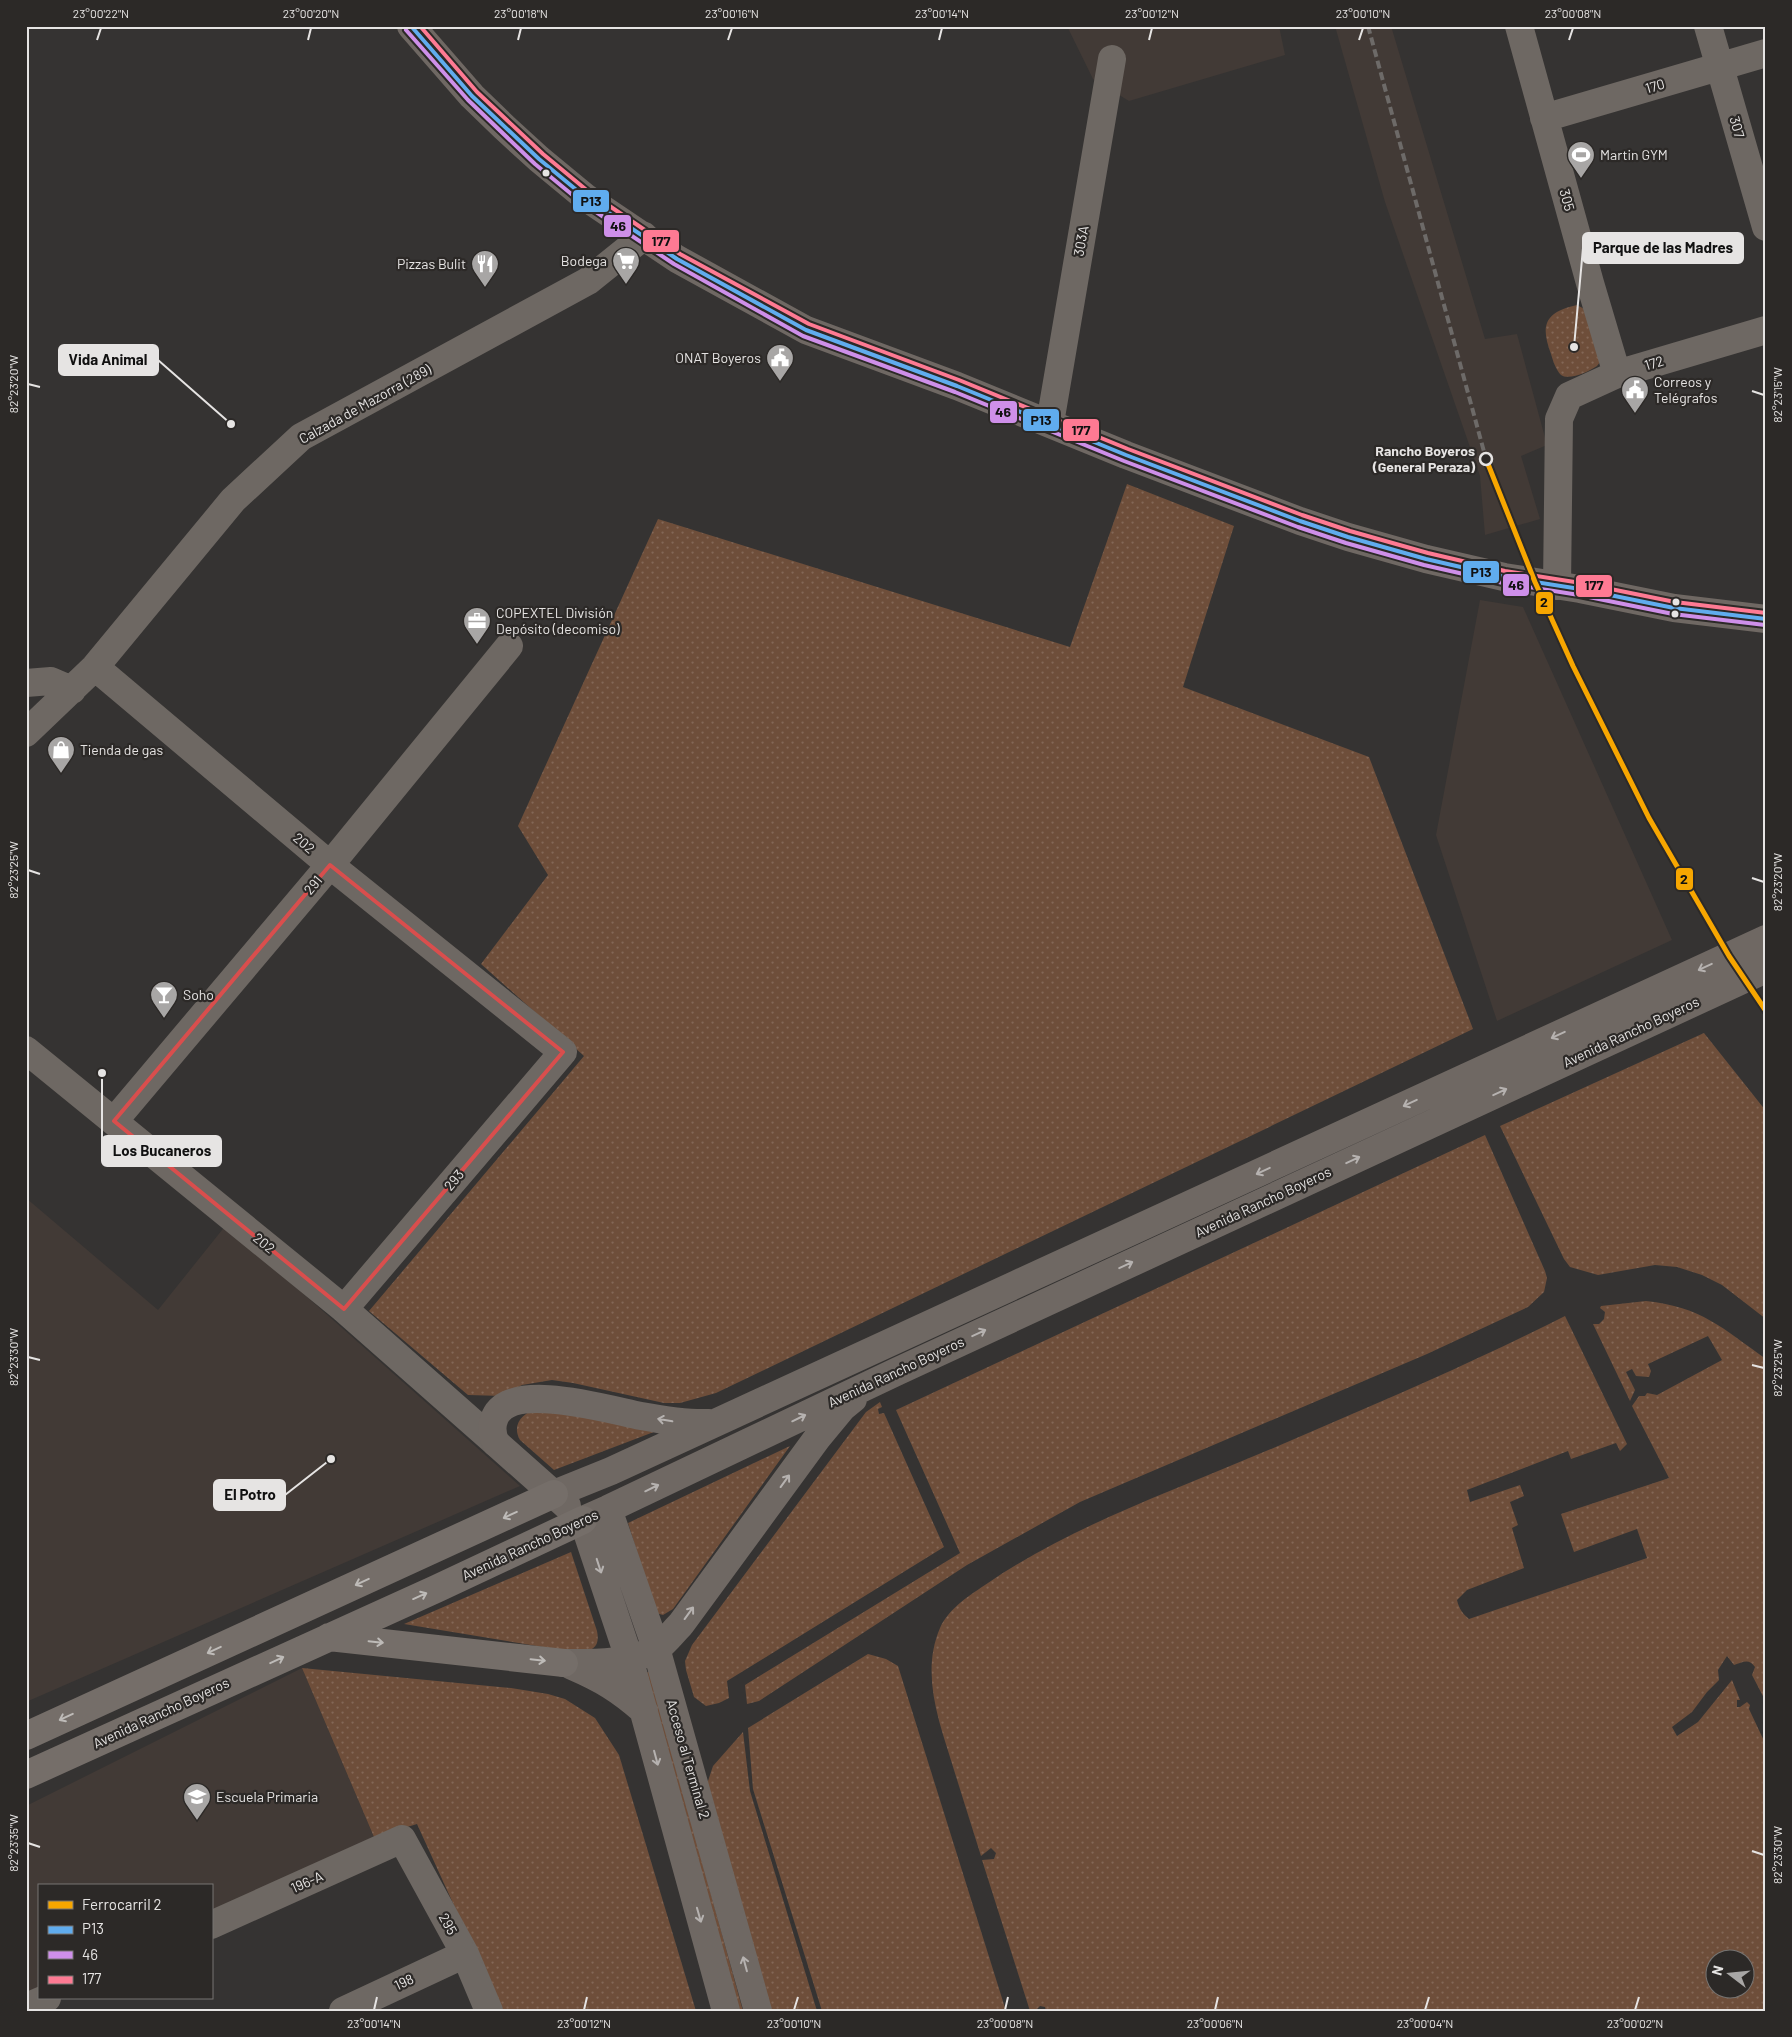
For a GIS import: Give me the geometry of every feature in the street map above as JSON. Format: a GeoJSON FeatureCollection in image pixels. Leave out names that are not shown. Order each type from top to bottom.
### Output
{"type":"FeatureCollection","features":[{"type":"Feature","properties":{"kind":"highway","name":"Avenida Rancho Boyeros"},"geometry":{"type":"LineString","coordinates":[[26,1736],[554,1494]]}},
{"type":"Feature","properties":{"kind":"highway","name":"Avenida Rancho Boyeros"},"geometry":{"type":"LineString","coordinates":[[26,1775],[584,1520]]}},
{"type":"Feature","properties":{"kind":"highway"},"geometry":{"type":"LineString","coordinates":[[328,1637],[564,1663]]}},
{"type":"Feature","properties":{"kind":"main road"},"geometry":{"type":"LineString","coordinates":[[411,26],[472,96],[539,160],[585,197],[677,259],[806,330],[957,386],[1126,455],[1348,537],[1426,559],[1504,577],[1674,608],[1766,620]]}},
{"type":"Feature","properties":{"kind":"main road","name":"Avenida Rancho Boyeros"},"geometry":{"type":"LineString","coordinates":[[554,1494],[611,1471],[1766,939]]}},
{"type":"Feature","properties":{"kind":"main road","name":"Avenida Rancho Boyeros"},"geometry":{"type":"LineString","coordinates":[[584,1520],[871,1383],[1766,969]]}},
{"type":"Feature","properties":{"kind":"main road"},"geometry":{"type":"LineString","coordinates":[[564,1663],[601,1663],[629,1658],[656,1648],[681,1624],[818,1437],[842,1408],[871,1383]]}},
{"type":"Feature","properties":{"kind":"main road"},"geometry":{"type":"LineString","coordinates":[[714,1423],[675,1421],[548,1398],[517,1401],[498,1411],[492,1429],[496,1443],[584,1520],[629,1658],[726,2011]]}},
{"type":"Feature","properties":{"kind":"main road"},"geometry":{"type":"LineString","coordinates":[[554,1494],[583,1496],[596,1501],[608,1510]]}},
{"type":"Feature","properties":{"kind":"main road","name":"Acceso al Terminal 2"},"geometry":{"type":"LineString","coordinates":[[608,1510],[656,1648],[758,2011]]}},
{"type":"Feature","properties":{"kind":"main road"},"geometry":{"type":"LineString","coordinates":[[564,1663],[598,1677],[622,1691],[644,1711]]}},
{"type":"Feature","properties":{"kind":"street","name":"305"},"geometry":{"type":"LineString","coordinates":[[1519,26],[1590,284],[1617,374]]}},
{"type":"Feature","properties":{"kind":"street","name":"307"},"geometry":{"type":"LineString","coordinates":[[1708,26],[1766,227]]}},
{"type":"Feature","properties":{"kind":"street","name":"170"},"geometry":{"type":"LineString","coordinates":[[1544,118],[1766,53]]}},
{"type":"Feature","properties":{"kind":"street","name":"303A"},"geometry":{"type":"LineString","coordinates":[[1050,423],[1112,59]]}},
{"type":"Feature","properties":{"kind":"street","name":"Calzada de Mazorra (289)"},"geometry":{"type":"LineString","coordinates":[[26,734],[95,667],[233,500],[301,437],[588,282],[644,236]]}},
{"type":"Feature","properties":{"kind":"street","name":"172"},"geometry":{"type":"LineString","coordinates":[[1557,586],[1559,419],[1569,396],[1617,374],[1766,330]]}},
{"type":"Feature","properties":{"kind":"street","name":"291"},"geometry":{"type":"LineString","coordinates":[[114,1121],[330,865],[509,646]]}},
{"type":"Feature","properties":{"kind":"street","name":"202"},"geometry":{"type":"LineString","coordinates":[[95,667],[330,865],[563,1052]]}},
{"type":"Feature","properties":{"kind":"street"},"geometry":{"type":"LineString","coordinates":[[26,683],[51,681],[72,690]]}},
{"type":"Feature","properties":{"kind":"street","name":"202"},"geometry":{"type":"LineString","coordinates":[[26,1050],[344,1309],[496,1443]]}},
{"type":"Feature","properties":{"kind":"street","name":"293"},"geometry":{"type":"LineString","coordinates":[[344,1309],[563,1052]]}},
{"type":"Feature","properties":{"kind":"street"},"geometry":{"type":"LineString","coordinates":[[449,1401],[480,1410],[498,1411]]}},
{"type":"Feature","properties":{"kind":"street","name":"196-A"},"geometry":{"type":"LineString","coordinates":[[212,1925],[402,1839]]}},
{"type":"Feature","properties":{"kind":"street","name":"295"},"geometry":{"type":"LineString","coordinates":[[402,1839],[465,1954],[489,2011]]}},
{"type":"Feature","properties":{"kind":"street","name":"198"},"geometry":{"type":"LineString","coordinates":[[343,2011],[465,1954]]}},
{"type":"Feature","properties":{"kind":"street"},"geometry":{"type":"LineString","coordinates":[[26,2007],[42,2000]]}},
{"type":"Feature","properties":{"kind":"highlighted area"},"geometry":{"type":"Polygon","coordinates":[[[330,865],[563,1052],[344,1309],[114,1121],[330,865]]]}},
{"type":"Feature","properties":{"kind":"shaded area"},"geometry":{"type":"Polygon","coordinates":[[[1067,26],[1279,26],[1285,55],[1129,101],[1093,79],[1067,26]]]}},
{"type":"Feature","properties":{"kind":"shaded area"},"geometry":{"type":"Polygon","coordinates":[[[1335,26],[1391,26],[1485,339],[1517,334],[1547,445],[1521,456],[1540,519],[1485,535],[1480,476],[1385,202],[1335,26]]]}},
{"type":"Feature","properties":{"kind":"shaded area"},"geometry":{"type":"Polygon","coordinates":[[[1577,305],[1588,311],[1603,356],[1599,364],[1590,370],[1579,375],[1565,377],[1556,368],[1548,344],[1546,328],[1552,316],[1566,308],[1577,305]]]}},
{"type":"Feature","properties":{"kind":"shaded area"},"geometry":{"type":"Polygon","coordinates":[[[1127,484],[1234,526],[1183,687],[1369,757],[1473,1029],[716,1393],[680,1403],[664,1403],[552,1380],[522,1385],[503,1396],[468,1395],[369,1311],[584,1056],[481,964],[548,875],[518,826],[658,519],[1070,647],[1127,484]]]}},
{"type":"Feature","properties":{"kind":"shaded area"},"geometry":{"type":"Polygon","coordinates":[[[1480,600],[1523,607],[1672,940],[1497,1021],[1436,835],[1480,600]]]}},
{"type":"Feature","properties":{"kind":"shaded area"},"geometry":{"type":"Polygon","coordinates":[[[1704,1033],[1766,1111],[1766,1319],[1722,1285],[1702,1275],[1677,1267],[1655,1265],[1598,1275],[1570,1267],[1564,1259],[1500,1126],[1704,1033]]]}},
{"type":"Feature","properties":{"kind":"shaded area"},"geometry":{"type":"Polygon","coordinates":[[[1485,1135],[1547,1278],[1544,1292],[1528,1307],[1427,1354],[1080,1502],[967,1565],[759,1701],[747,1704],[745,1685],[960,1553],[896,1410],[1485,1135]]]}},
{"type":"Feature","properties":{"kind":"shaded area"},"geometry":{"type":"Polygon","coordinates":[[[26,1198],[158,1310],[226,1225],[520,1486],[26,1702],[26,1198]]]}},
{"type":"Feature","properties":{"kind":"shaded area"},"geometry":{"type":"Polygon","coordinates":[[[1646,1301],[1682,1308],[1710,1321],[1766,1359],[1766,1702],[1752,1675],[1755,1667],[1753,1664],[1746,1662],[1734,1665],[1727,1656],[1718,1670],[1719,1680],[1692,1712],[1672,1727],[1677,1736],[1698,1722],[1732,1680],[1740,1700],[1737,1700],[1737,1707],[1747,1702],[1750,1705],[1749,1709],[1766,1745],[1766,2011],[1046,2011],[1045,2007],[1040,2006],[1035,2011],[1030,2011],[982,1860],[994,1859],[996,1853],[991,1848],[981,1856],[943,1735],[934,1699],[932,1664],[934,1646],[940,1628],[949,1614],[967,1597],[1055,1543],[1125,1510],[1419,1385],[1565,1316],[1627,1444],[1620,1451],[1616,1443],[1571,1459],[1568,1451],[1467,1490],[1470,1502],[1520,1485],[1524,1496],[1510,1502],[1518,1525],[1512,1528],[1524,1568],[1467,1590],[1457,1600],[1458,1603],[1469,1619],[1647,1558],[1637,1529],[1574,1552],[1561,1514],[1669,1478],[1632,1406],[1639,1396],[1645,1396],[1647,1393],[1657,1395],[1722,1360],[1708,1336],[1648,1364],[1651,1371],[1649,1377],[1636,1376],[1632,1369],[1626,1372],[1635,1390],[1630,1401],[1593,1324],[1599,1324],[1604,1319],[1605,1312],[1600,1308],[1601,1306],[1646,1301]]]}},
{"type":"Feature","properties":{"kind":"shaded area"},"geometry":{"type":"Polygon","coordinates":[[[880,1402],[882,1407],[878,1409],[879,1414],[884,1413],[944,1547],[727,1681],[729,1698],[706,1706],[694,1697],[686,1670],[685,1661],[692,1645],[866,1412],[880,1402]]]}},
{"type":"Feature","properties":{"kind":"shaded area"},"geometry":{"type":"Polygon","coordinates":[[[538,1408],[659,1430],[554,1470],[520,1440],[518,1434],[518,1424],[523,1416],[538,1408]]]}},
{"type":"Feature","properties":{"kind":"shaded area"},"geometry":{"type":"Polygon","coordinates":[[[790,1446],[673,1609],[663,1615],[656,1613],[628,1523],[790,1446]]]}},
{"type":"Feature","properties":{"kind":"shaded area"},"geometry":{"type":"Polygon","coordinates":[[[571,1552],[597,1631],[597,1644],[592,1649],[579,1653],[404,1624],[571,1552]]]}},
{"type":"Feature","properties":{"kind":"shaded area"},"geometry":{"type":"Polygon","coordinates":[[[868,1654],[886,1659],[898,1666],[1006,2011],[822,2011],[753,1789],[748,1728],[868,1654]]]}},
{"type":"Feature","properties":{"kind":"shaded area","name":"Escuela Primaria"},"geometry":{"type":"Polygon","coordinates":[[[302,1668],[374,1837],[212,1911],[212,1884],[38,1884],[38,1989],[26,1995],[26,1806],[302,1668]]]}},
{"type":"Feature","properties":{"kind":"shaded area"},"geometry":{"type":"Polygon","coordinates":[[[302,1668],[511,1688],[548,1694],[565,1699],[595,1718],[619,1755],[696,2011],[502,2011],[417,1824],[374,1837],[302,1668]]]}},
{"type":"Feature","properties":{"kind":"shaded area"},"geometry":{"type":"Polygon","coordinates":[[[650,1671],[743,2011],[739,2011],[644,1674],[650,1671]]]}},
{"type":"Feature","properties":{"kind":"shaded area"},"geometry":{"type":"Polygon","coordinates":[[[743,1732],[750,1791],[817,2011],[767,2011],[707,1784],[713,1766],[743,1732]]]}},
{"type":"Feature","properties":{"kind":"railway"},"geometry":{"type":"LineString","coordinates":[[1368,26],[1486,459]]}},
{"type":"Feature","properties":{"kind":"rail line","name":"2"},"geometry":{"type":"LineString","coordinates":[[1486,459],[1535,582],[1573,666],[1649,818],[1729,956],[1766,1011]]}},
{"type":"Feature","properties":{"kind":"transit line","name":"P13"},"geometry":{"type":"LineString","coordinates":[[411,26],[472,96],[539,159],[585,197],[677,259],[806,330],[957,386],[1126,455],[1300,521],[1348,537],[1426,559],[1504,577],[1580,589],[1674,608],[1766,619]]}},
{"type":"Feature","properties":{"kind":"transit line","name":"177"},"geometry":{"type":"LineString","coordinates":[[420,26],[477,92],[543,154],[589,192],[680,254],[809,324],[959,380],[1128,449],[1302,515],[1350,531],[1428,553],[1505,571],[1581,583],[1675,602],[1766,613]]}},
{"type":"Feature","properties":{"kind":"transit line","name":"46"},"geometry":{"type":"LineString","coordinates":[[406,30],[468,100],[535,164],[581,202],[674,264],[803,336],[955,392],[1124,461],[1298,527],[1346,543],[1424,565],[1503,583],[1579,595],[1673,614],[1765,625]]}},
{"type":"Feature","properties":{"kind":"place","name":"Martin GYM"},"geometry":{"type":"Point","coordinates":[1581,179]}},
{"type":"Feature","properties":{"kind":"place","name":"Bodega"},"geometry":{"type":"Point","coordinates":[626,285]}},
{"type":"Feature","properties":{"kind":"place","name":"Pizzas Bulit"},"geometry":{"type":"Point","coordinates":[485,288]}},
{"type":"Feature","properties":{"kind":"place","name":"Parque de las Madres"},"geometry":{"type":"Point","coordinates":[1574,347]}},
{"type":"Feature","properties":{"kind":"place","name":"ONAT Boyeros"},"geometry":{"type":"Point","coordinates":[780,382]}},
{"type":"Feature","properties":{"kind":"place","name":"Correos y Telégrafos"},"geometry":{"type":"Point","coordinates":[1635,414]}},
{"type":"Feature","properties":{"kind":"place","name":"Vida Animal"},"geometry":{"type":"Point","coordinates":[231,424]}},
{"type":"Feature","properties":{"kind":"place","name":"Rancho Boyeros (General Peraza)"},"geometry":{"type":"Point","coordinates":[1486,459]}},
{"type":"Feature","properties":{"kind":"place","name":"COPEXTEL División Depósito (decomiso)"},"geometry":{"type":"Point","coordinates":[477,645]}},
{"type":"Feature","properties":{"kind":"place","name":"Tienda de gas"},"geometry":{"type":"Point","coordinates":[61,774]}},
{"type":"Feature","properties":{"kind":"place","name":"Soho"},"geometry":{"type":"Point","coordinates":[164,1019]}},
{"type":"Feature","properties":{"kind":"place","name":"Los Bucaneros"},"geometry":{"type":"Point","coordinates":[102,1073]}},
{"type":"Feature","properties":{"kind":"place","name":"El Potro"},"geometry":{"type":"Point","coordinates":[331,1459]}},
{"type":"Feature","properties":{"kind":"place","name":"Escuela Primaria"},"geometry":{"type":"Point","coordinates":[197,1821]}}]}
